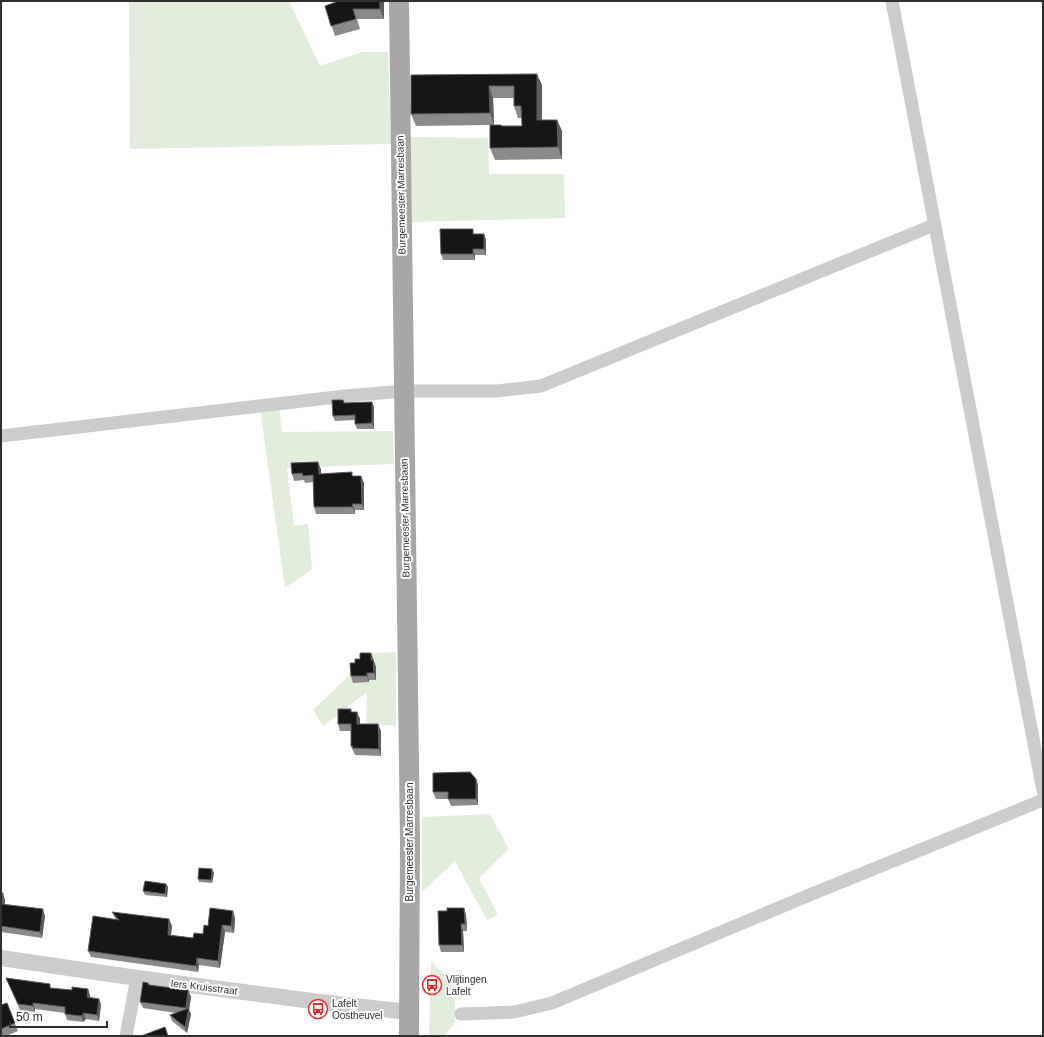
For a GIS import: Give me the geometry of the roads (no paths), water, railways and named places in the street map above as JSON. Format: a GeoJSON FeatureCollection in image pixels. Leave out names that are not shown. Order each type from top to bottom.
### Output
{"type":"FeatureCollection","features":[{"type":"Feature","properties":{"kind":"main road","name":"Burgemeester Marresbaan"},"geometry":{"type":"LineString","coordinates":[[399,1],[410,840],[409,1036]]}},
{"type":"Feature","properties":{"kind":"street"},"geometry":{"type":"LineString","coordinates":[[892,1],[1043,791]]}},
{"type":"Feature","properties":{"kind":"street"},"geometry":{"type":"LineString","coordinates":[[1,436],[345,396],[404,391],[497,391],[541,386],[934,225]]}},
{"type":"Feature","properties":{"kind":"street"},"geometry":{"type":"LineString","coordinates":[[461,1014],[514,1012],[552,1003],[1043,800]]}},
{"type":"Feature","properties":{"kind":"street","name":"Iers Kruisstraat"},"geometry":{"type":"LineString","coordinates":[[1,958],[136,978],[408,1012]]}},
{"type":"Feature","properties":{"kind":"street"},"geometry":{"type":"LineString","coordinates":[[126,1036],[136,978]]}},
{"type":"Feature","properties":{"kind":"place","name":"Vlijtingen Lafelt"},"geometry":{"type":"Point","coordinates":[432,985]}},
{"type":"Feature","properties":{"kind":"place","name":"Lafelt Oostheuvel"},"geometry":{"type":"Point","coordinates":[318,1009]}}]}
